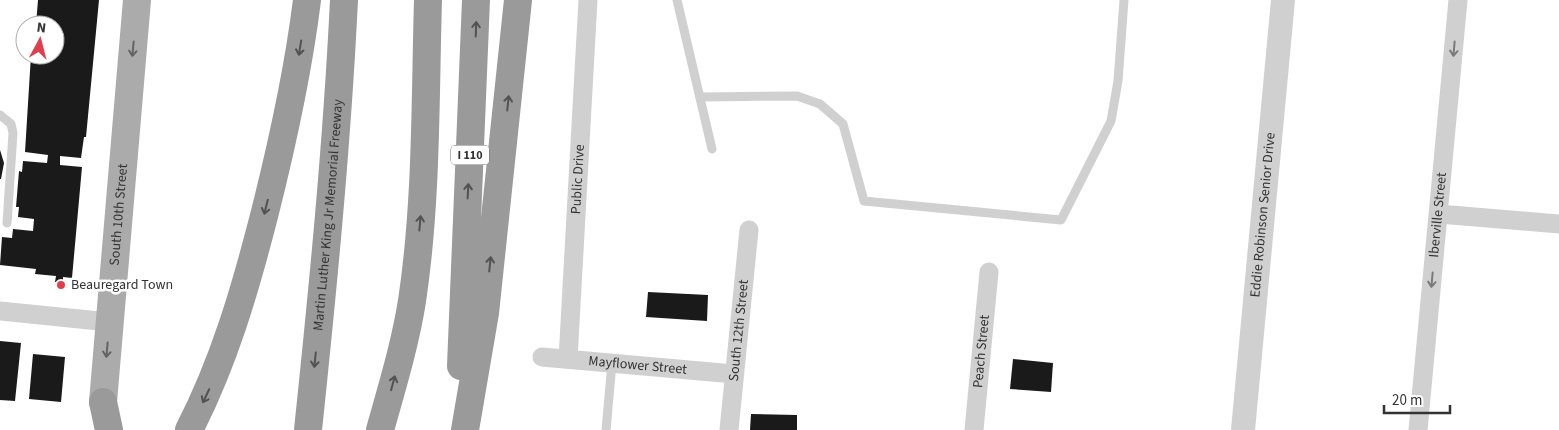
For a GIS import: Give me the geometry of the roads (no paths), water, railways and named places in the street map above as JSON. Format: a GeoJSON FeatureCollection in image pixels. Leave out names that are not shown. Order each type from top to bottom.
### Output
{"type":"FeatureCollection","features":[{"type":"Feature","properties":{"kind":"highway"},"geometry":{"type":"LineString","coordinates":[[189,430],[207,395],[221,361],[247,281],[277,163],[294,83],[307,0]]}},
{"type":"Feature","properties":{"kind":"highway","name":"Martin Luther King Jr Memorial Freeway"},"geometry":{"type":"LineString","coordinates":[[308,430],[333,178],[344,0]]}},
{"type":"Feature","properties":{"kind":"highway"},"geometry":{"type":"LineString","coordinates":[[380,430],[402,350],[412,299],[422,200],[428,0]]}},
{"type":"Feature","properties":{"kind":"highway","name":"I 110"},"geometry":{"type":"LineString","coordinates":[[458,430],[474,311],[476,0]]}},
{"type":"Feature","properties":{"kind":"highway"},"geometry":{"type":"LineString","coordinates":[[465,430],[474,311],[518,0]]}},
{"type":"Feature","properties":{"kind":"highway"},"geometry":{"type":"LineString","coordinates":[[103,402],[109,430]]}},
{"type":"Feature","properties":{"kind":"main road","name":"South 10th Street"},"geometry":{"type":"LineString","coordinates":[[103,402],[137,0]]}},
{"type":"Feature","properties":{"kind":"street","name":"Public Drive"},"geometry":{"type":"LineString","coordinates":[[568,358],[588,0]]}},
{"type":"Feature","properties":{"kind":"street","name":"Eddie Robinson Senior Drive"},"geometry":{"type":"LineString","coordinates":[[1243,430],[1283,0]]}},
{"type":"Feature","properties":{"kind":"street","name":"Iberville Street"},"geometry":{"type":"LineString","coordinates":[[1418,430],[1458,0]]}},
{"type":"Feature","properties":{"kind":"street"},"geometry":{"type":"LineString","coordinates":[[1439,214],[1559,224]]}},
{"type":"Feature","properties":{"kind":"street","name":"South 12th Street"},"geometry":{"type":"LineString","coordinates":[[729,430],[749,230]]}},
{"type":"Feature","properties":{"kind":"street","name":"Peach Street"},"geometry":{"type":"LineString","coordinates":[[974,430],[989,272]]}},
{"type":"Feature","properties":{"kind":"street"},"geometry":{"type":"LineString","coordinates":[[0,311],[109,322]]}},
{"type":"Feature","properties":{"kind":"street","name":"Mayflower Street"},"geometry":{"type":"LineString","coordinates":[[542,357],[734,374]]}},
{"type":"Feature","properties":{"kind":"street","name":"South 10th Street"},"geometry":{"type":"LineString","coordinates":[[100,430],[103,402]]}},
{"type":"Feature","properties":{"kind":"lane"},"geometry":{"type":"LineString","coordinates":[[677,0],[712,149]]}},
{"type":"Feature","properties":{"kind":"lane"},"geometry":{"type":"LineString","coordinates":[[700,97],[797,96],[820,104],[843,124],[864,201],[1061,220],[1111,121],[1118,81],[1124,0]]}},
{"type":"Feature","properties":{"kind":"lane"},"geometry":{"type":"LineString","coordinates":[[0,115],[11,124],[13,133],[7,222]]}},
{"type":"Feature","properties":{"kind":"lane"},"geometry":{"type":"LineString","coordinates":[[606,430],[612,362]]}},
{"type":"Feature","properties":{"kind":"place","name":"Beauregard Town"},"geometry":{"type":"Point","coordinates":[61,285]}}]}
